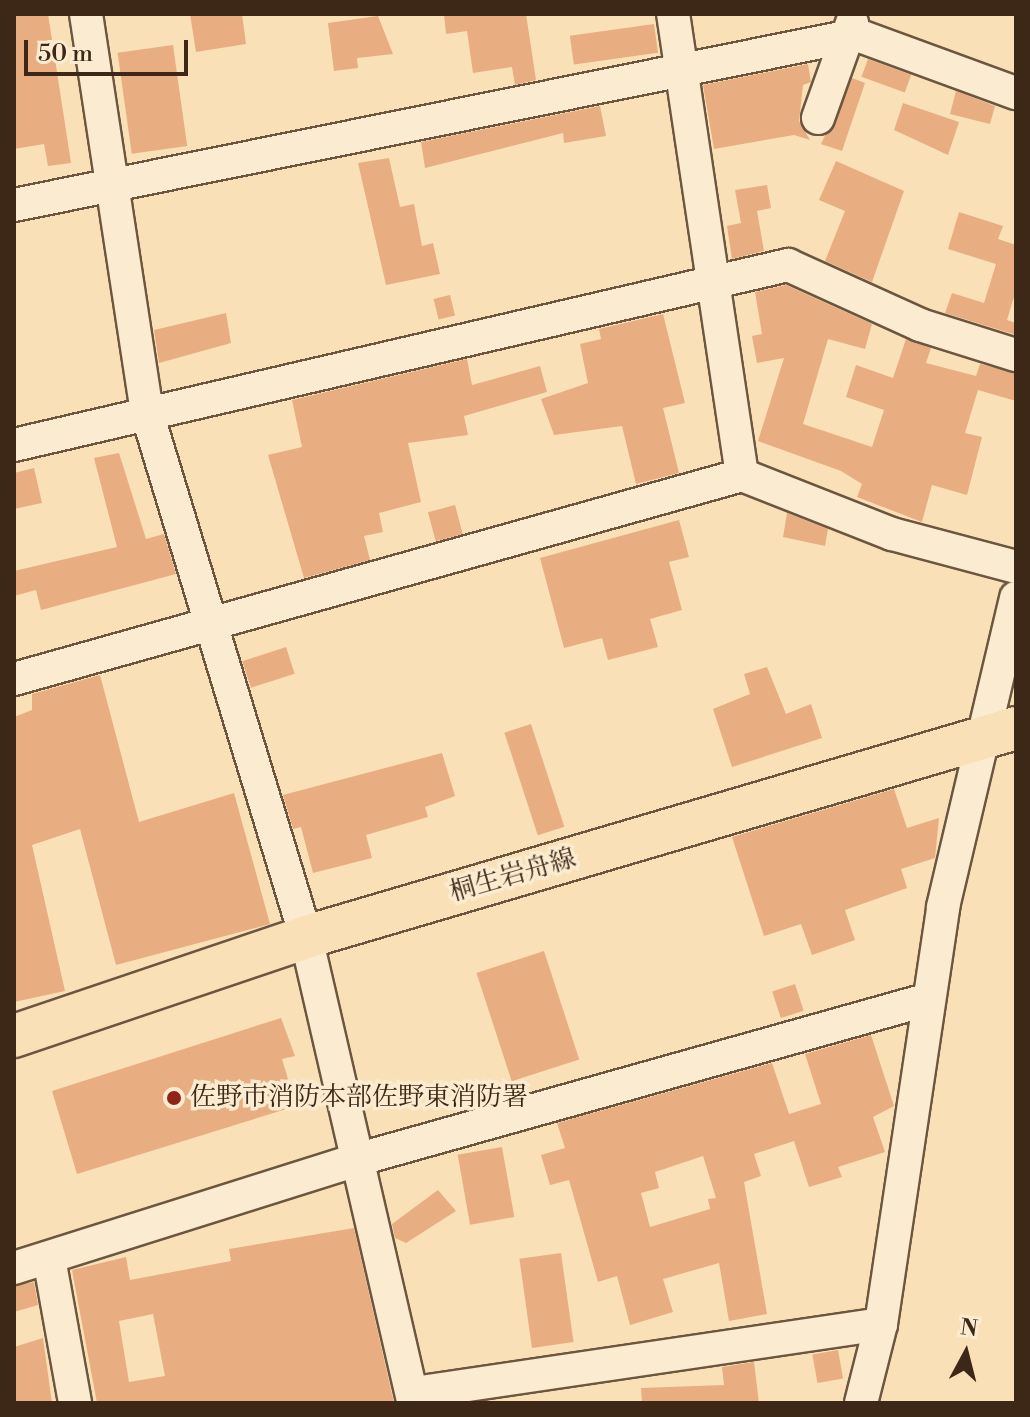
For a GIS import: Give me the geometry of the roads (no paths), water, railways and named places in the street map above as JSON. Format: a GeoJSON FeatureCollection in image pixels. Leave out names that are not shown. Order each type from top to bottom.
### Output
{"type":"FeatureCollection","features":[{"type":"Feature","properties":{"kind":"main road","name":"桐生岩舟線"},"geometry":{"type":"LineString","coordinates":[[14,1036],[306,937],[997,733]]}},
{"type":"Feature","properties":{"kind":"street"},"geometry":{"type":"LineString","coordinates":[[86,14],[147,413],[207,621],[306,937],[363,1158],[414,1398],[881,1324]]}},
{"type":"Feature","properties":{"kind":"street"},"geometry":{"type":"LineString","coordinates":[[673,14],[742,475]]}},
{"type":"Feature","properties":{"kind":"street"},"geometry":{"type":"LineString","coordinates":[[14,205],[682,75],[850,28],[1016,93]]}},
{"type":"Feature","properties":{"kind":"street"},"geometry":{"type":"LineString","coordinates":[[818,118],[850,28]]}},
{"type":"Feature","properties":{"kind":"street"},"geometry":{"type":"LineString","coordinates":[[14,445],[711,279],[788,265],[920,325],[1016,355]]}},
{"type":"Feature","properties":{"kind":"street"},"geometry":{"type":"LineString","coordinates":[[14,679],[207,621],[742,475],[892,534],[1016,567]]}},
{"type":"Feature","properties":{"kind":"street"},"geometry":{"type":"LineString","coordinates":[[861,1403],[881,1324],[926,1000],[997,733],[1016,597]]}},
{"type":"Feature","properties":{"kind":"street"},"geometry":{"type":"LineString","coordinates":[[14,1268],[363,1158],[926,1000]]}},
{"type":"Feature","properties":{"kind":"street"},"geometry":{"type":"LineString","coordinates":[[49,1258],[75,1403]]}},
{"type":"Feature","properties":{"kind":"place","name":"佐野市消防本部佐野東消防署"},"geometry":{"type":"Point","coordinates":[174,1098]}}]}
